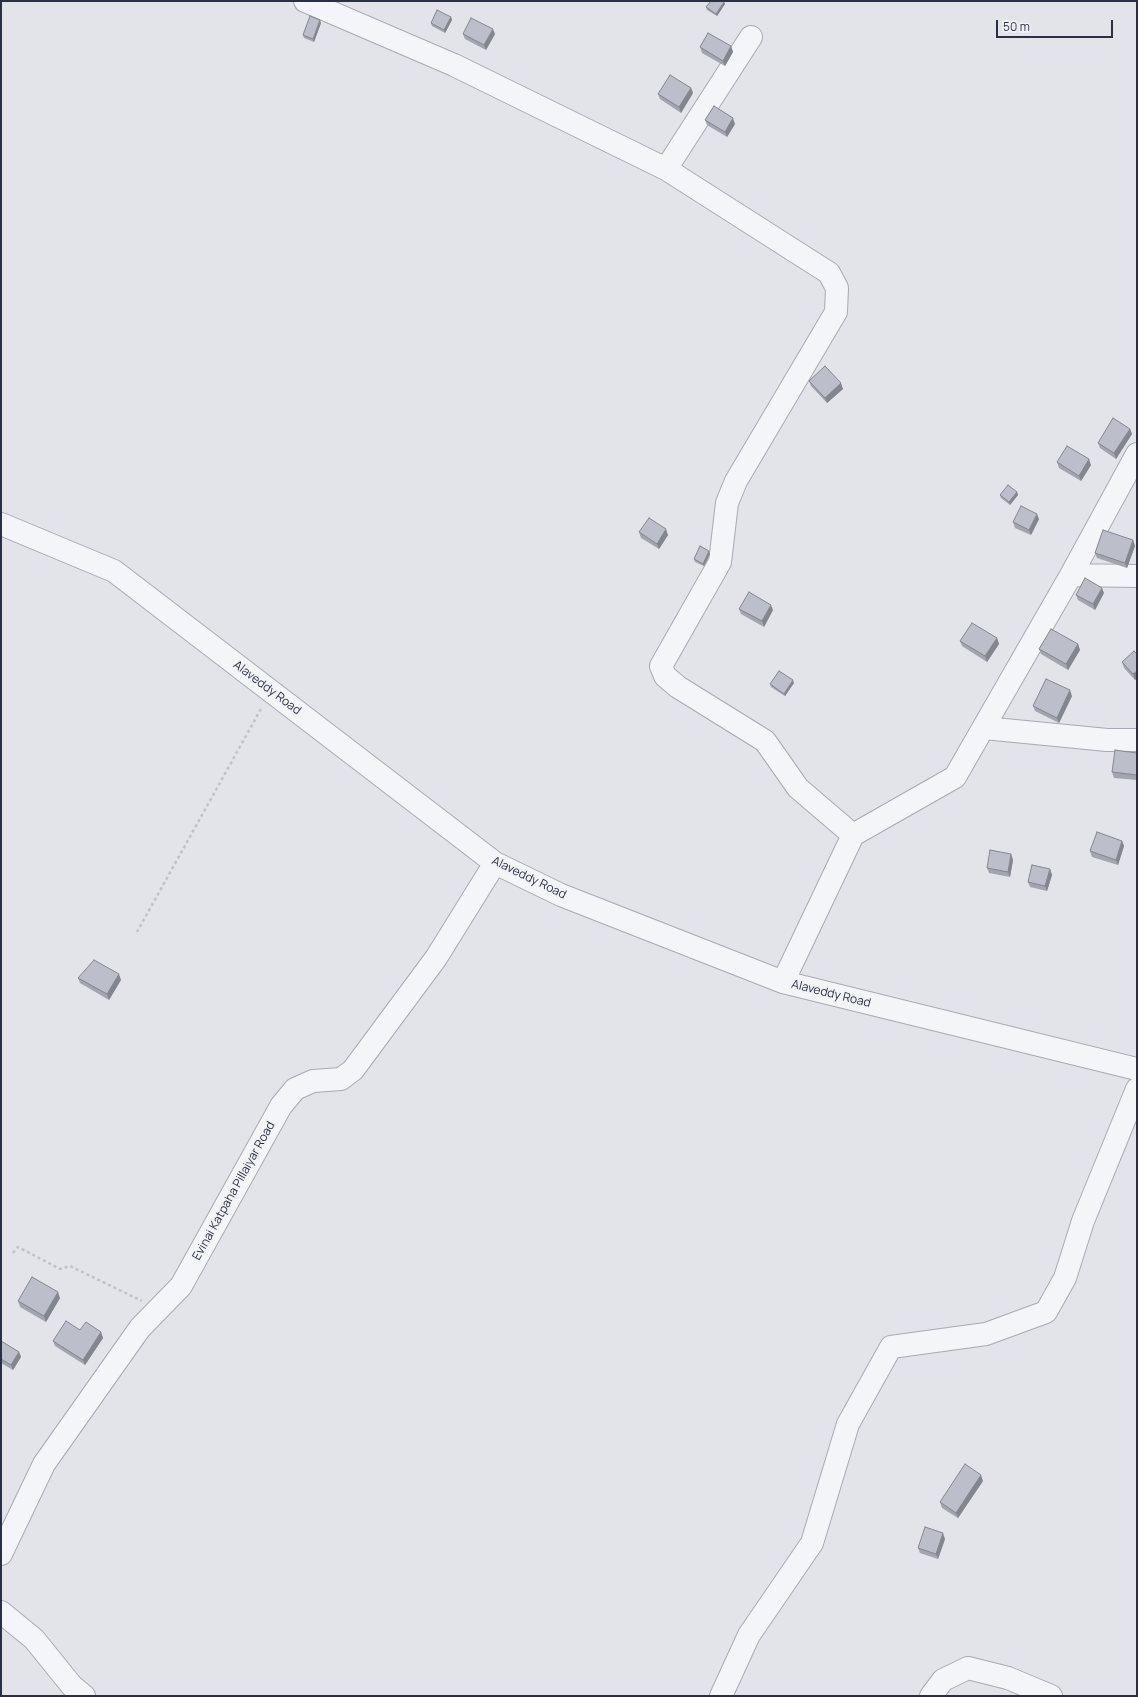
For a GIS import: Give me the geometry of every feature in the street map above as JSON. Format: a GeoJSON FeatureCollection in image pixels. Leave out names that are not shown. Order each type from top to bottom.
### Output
{"type":"FeatureCollection","features":[{"type":"Feature","properties":{"kind":"street"},"geometry":{"type":"LineString","coordinates":[[306,1],[454,65],[666,169],[829,272],[838,288],[836,312],[736,481],[726,504],[720,562],[661,666],[665,676],[678,688],[765,741],[798,788],[853,835]]}},
{"type":"Feature","properties":{"kind":"street"},"geometry":{"type":"LineString","coordinates":[[666,169],[752,37]]}},
{"type":"Feature","properties":{"kind":"street"},"geometry":{"type":"LineString","coordinates":[[783,982],[853,835],[955,777],[1071,575],[1137,454]]}},
{"type":"Feature","properties":{"kind":"street","name":"Alaveddy Road"},"geometry":{"type":"LineString","coordinates":[[1,524],[114,571],[495,863],[561,895],[783,982],[1137,1069]]}},
{"type":"Feature","properties":{"kind":"street"},"geometry":{"type":"LineString","coordinates":[[1071,575],[1137,576]]}},
{"type":"Feature","properties":{"kind":"street"},"geometry":{"type":"LineString","coordinates":[[984,728],[1107,740],[1137,740]]}},
{"type":"Feature","properties":{"kind":"street","name":"Evinai Katpaha Pillaiyar Road"},"geometry":{"type":"LineString","coordinates":[[1,1554],[44,1464],[140,1328],[181,1286],[281,1106],[295,1089],[313,1081],[341,1079],[353,1070],[436,958],[495,863]]}},
{"type":"Feature","properties":{"kind":"street"},"geometry":{"type":"LineString","coordinates":[[721,1696],[749,1635],[812,1542],[848,1424],[891,1347],[986,1334],[1046,1312],[1065,1278],[1083,1221],[1137,1089]]}},
{"type":"Feature","properties":{"kind":"street"},"geometry":{"type":"LineString","coordinates":[[1,1612],[34,1639],[72,1686],[84,1696]]}},
{"type":"Feature","properties":{"kind":"street"},"geometry":{"type":"LineString","coordinates":[[931,1696],[943,1680],[968,1668],[1008,1678],[1051,1696]]}},
{"type":"Feature","properties":{"kind":"path"},"geometry":{"type":"LineString","coordinates":[[137,932],[271,691]]}},
{"type":"Feature","properties":{"kind":"path"},"geometry":{"type":"LineString","coordinates":[[13,1253],[18,1247],[60,1269],[70,1266],[159,1309]]}},
{"type":"Feature","properties":{"kind":"building"},"geometry":{"type":"Polygon","coordinates":[[[711,1],[724,2],[716,14],[706,7],[711,1]]]}},
{"type":"Feature","properties":{"kind":"building"},"geometry":{"type":"Polygon","coordinates":[[[437,10],[451,17],[444,30],[431,23],[437,10]]]}},
{"type":"Feature","properties":{"kind":"building"},"geometry":{"type":"Polygon","coordinates":[[[310,16],[320,20],[313,39],[303,35],[310,16]]]}},
{"type":"Feature","properties":{"kind":"building"},"geometry":{"type":"Polygon","coordinates":[[[471,18],[493,29],[484,45],[463,34],[471,18]]]}},
{"type":"Feature","properties":{"kind":"building"},"geometry":{"type":"Polygon","coordinates":[[[708,33],[731,46],[723,61],[700,47],[708,33]]]}},
{"type":"Feature","properties":{"kind":"building"},"geometry":{"type":"Polygon","coordinates":[[[670,75],[691,88],[679,107],[658,94],[670,75]]]}},
{"type":"Feature","properties":{"kind":"building"},"geometry":{"type":"Polygon","coordinates":[[[714,106],[733,118],[725,132],[705,120],[714,106]]]}},
{"type":"Feature","properties":{"kind":"building"},"geometry":{"type":"Polygon","coordinates":[[[825,366],[841,383],[825,398],[809,381],[825,366]]]}},
{"type":"Feature","properties":{"kind":"building"},"geometry":{"type":"Polygon","coordinates":[[[1113,418],[1130,429],[1114,453],[1098,443],[1113,418]]]}},
{"type":"Feature","properties":{"kind":"building"},"geometry":{"type":"Polygon","coordinates":[[[1067,446],[1089,459],[1079,476],[1057,462],[1067,446]]]}},
{"type":"Feature","properties":{"kind":"building"},"geometry":{"type":"Polygon","coordinates":[[[1008,485],[1017,492],[1009,502],[1000,495],[1008,485]]]}},
{"type":"Feature","properties":{"kind":"building"},"geometry":{"type":"Polygon","coordinates":[[[1021,506],[1037,514],[1029,530],[1013,522],[1021,506]]]}},
{"type":"Feature","properties":{"kind":"building"},"geometry":{"type":"Polygon","coordinates":[[[649,518],[666,529],[657,544],[639,532],[649,518]]]}},
{"type":"Feature","properties":{"kind":"building"},"geometry":{"type":"Polygon","coordinates":[[[1103,530],[1133,540],[1125,563],[1095,553],[1103,530]]]}},
{"type":"Feature","properties":{"kind":"building"},"geometry":{"type":"Polygon","coordinates":[[[700,546],[709,551],[703,564],[694,559],[700,546]]]}},
{"type":"Feature","properties":{"kind":"building"},"geometry":{"type":"Polygon","coordinates":[[[1085,578],[1102,588],[1093,604],[1076,595],[1085,578]]]}},
{"type":"Feature","properties":{"kind":"building"},"geometry":{"type":"Polygon","coordinates":[[[749,592],[771,605],[762,621],[739,609],[749,592]]]}},
{"type":"Feature","properties":{"kind":"building"},"geometry":{"type":"Polygon","coordinates":[[[972,623],[997,638],[985,656],[960,641],[972,623]]]}},
{"type":"Feature","properties":{"kind":"building"},"geometry":{"type":"Polygon","coordinates":[[[1051,629],[1078,644],[1066,664],[1039,649],[1051,629]]]}},
{"type":"Feature","properties":{"kind":"building"},"geometry":{"type":"Polygon","coordinates":[[[1134,651],[1137,654],[1137,671],[1133,674],[1122,662],[1134,651]]]}},
{"type":"Feature","properties":{"kind":"building"},"geometry":{"type":"Polygon","coordinates":[[[779,671],[793,680],[784,694],[770,684],[779,671]]]}},
{"type":"Feature","properties":{"kind":"building"},"geometry":{"type":"Polygon","coordinates":[[[1046,679],[1070,690],[1057,718],[1033,706],[1046,679]]]}},
{"type":"Feature","properties":{"kind":"building"},"geometry":{"type":"Polygon","coordinates":[[[1115,750],[1137,753],[1137,775],[1112,772],[1115,750]]]}},
{"type":"Feature","properties":{"kind":"building"},"geometry":{"type":"Polygon","coordinates":[[[1097,832],[1122,841],[1116,860],[1090,851],[1097,832]]]}},
{"type":"Feature","properties":{"kind":"building"},"geometry":{"type":"Polygon","coordinates":[[[990,850],[1011,854],[1008,872],[987,868],[990,850]]]}},
{"type":"Feature","properties":{"kind":"building"},"geometry":{"type":"Polygon","coordinates":[[[1032,865],[1050,869],[1045,886],[1028,882],[1032,865]]]}},
{"type":"Feature","properties":{"kind":"building"},"geometry":{"type":"Polygon","coordinates":[[[94,960],[119,974],[107,994],[78,978],[94,960]]]}},
{"type":"Feature","properties":{"kind":"building"},"geometry":{"type":"Polygon","coordinates":[[[32,1277],[58,1292],[44,1316],[18,1301],[32,1277]]]}},
{"type":"Feature","properties":{"kind":"building"},"geometry":{"type":"Polygon","coordinates":[[[66,1321],[80,1330],[86,1322],[101,1332],[83,1360],[53,1341],[66,1321]]]}},
{"type":"Feature","properties":{"kind":"building"},"geometry":{"type":"Polygon","coordinates":[[[1,1341],[19,1352],[11,1365],[1,1359],[1,1341]]]}},
{"type":"Feature","properties":{"kind":"building"},"geometry":{"type":"Polygon","coordinates":[[[965,1464],[981,1475],[956,1513],[940,1502],[965,1464]]]}},
{"type":"Feature","properties":{"kind":"building"},"geometry":{"type":"Polygon","coordinates":[[[925,1527],[943,1533],[936,1554],[918,1548],[925,1527]]]}}]}
